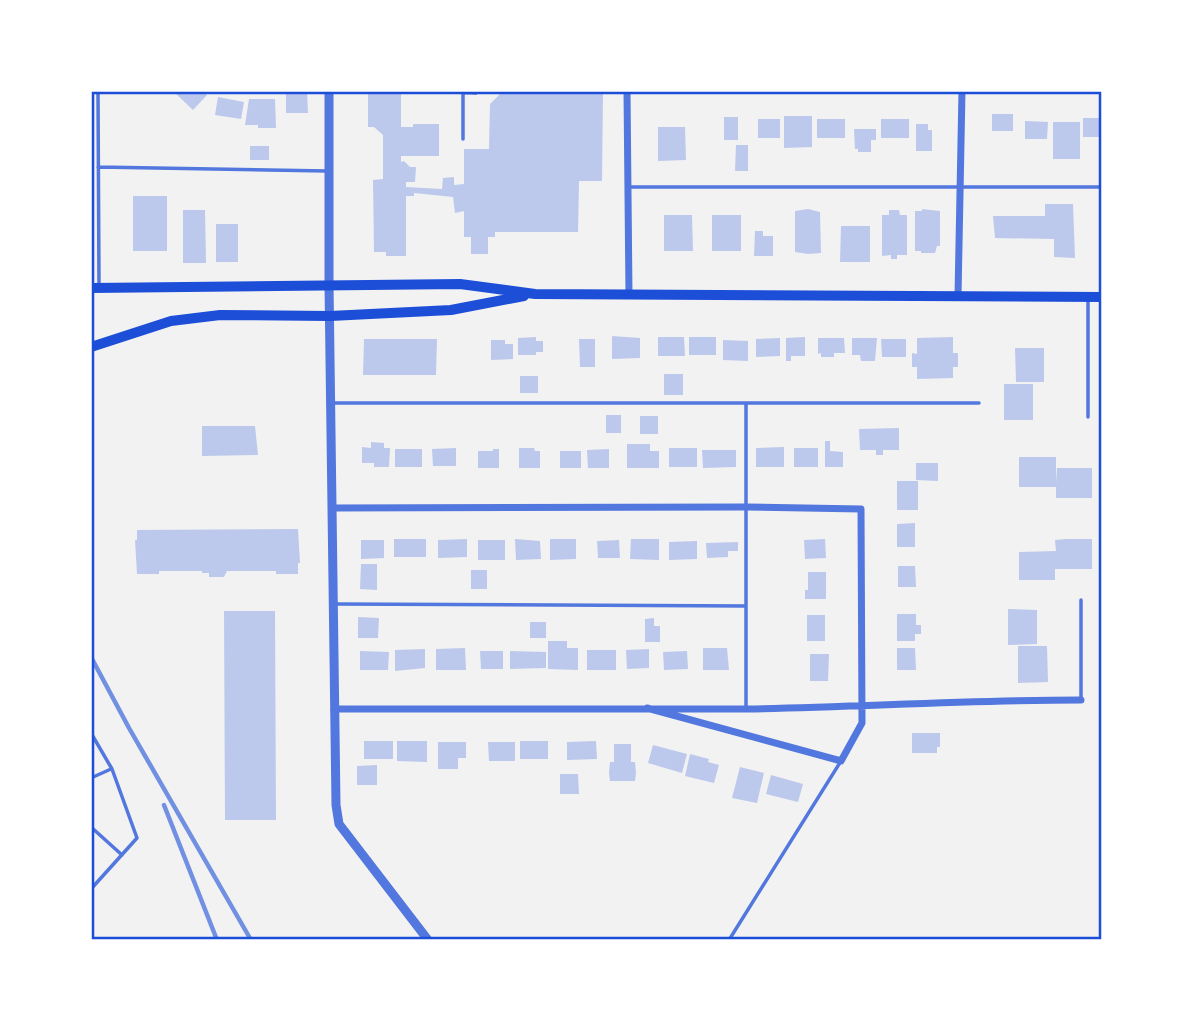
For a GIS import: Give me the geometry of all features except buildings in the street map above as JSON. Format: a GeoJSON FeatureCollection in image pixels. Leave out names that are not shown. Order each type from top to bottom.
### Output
{"type":"FeatureCollection","features":[{"type":"Feature","properties":{"kind":"main road"},"geometry":{"type":"LineString","coordinates":[[95,288],[460,285],[535,294],[1102,297]]}},
{"type":"Feature","properties":{"kind":"main road"},"geometry":{"type":"LineString","coordinates":[[91,347],[172,321],[220,315],[330,316],[451,310],[535,294]]}},
{"type":"Feature","properties":{"kind":"street"},"geometry":{"type":"LineString","coordinates":[[329,91],[335,805],[339,824],[428,940]]}},
{"type":"Feature","properties":{"kind":"street"},"geometry":{"type":"LineString","coordinates":[[627,91],[629,295]]}},
{"type":"Feature","properties":{"kind":"street"},"geometry":{"type":"LineString","coordinates":[[958,296],[962,91]]}},
{"type":"Feature","properties":{"kind":"street"},"geometry":{"type":"LineString","coordinates":[[332,508],[861,509],[862,723],[841,761],[647,708]]}},
{"type":"Feature","properties":{"kind":"street"},"geometry":{"type":"LineString","coordinates":[[334,709],[746,709],[987,700],[1081,700]]}},
{"type":"Feature","properties":{"kind":"lane"},"geometry":{"type":"LineString","coordinates":[[95,288],[98,91]]}},
{"type":"Feature","properties":{"kind":"lane"},"geometry":{"type":"LineString","coordinates":[[430,91],[478,91]]}},
{"type":"Feature","properties":{"kind":"lane"},"geometry":{"type":"LineString","coordinates":[[463,93],[463,139]]}},
{"type":"Feature","properties":{"kind":"lane"},"geometry":{"type":"LineString","coordinates":[[98,166],[329,171]]}},
{"type":"Feature","properties":{"kind":"lane"},"geometry":{"type":"LineString","coordinates":[[628,187],[1102,187]]}},
{"type":"Feature","properties":{"kind":"lane"},"geometry":{"type":"LineString","coordinates":[[1088,297],[1088,417]]}},
{"type":"Feature","properties":{"kind":"lane"},"geometry":{"type":"LineString","coordinates":[[331,403],[979,403]]}},
{"type":"Feature","properties":{"kind":"lane"},"geometry":{"type":"LineString","coordinates":[[746,403],[746,709]]}},
{"type":"Feature","properties":{"kind":"lane"},"geometry":{"type":"LineString","coordinates":[[1081,600],[1081,700]]}},
{"type":"Feature","properties":{"kind":"lane"},"geometry":{"type":"LineString","coordinates":[[332,604],[746,606]]}},
{"type":"Feature","properties":{"kind":"lane"},"geometry":{"type":"LineString","coordinates":[[91,733],[112,769],[137,838],[91,889]]}},
{"type":"Feature","properties":{"kind":"lane"},"geometry":{"type":"LineString","coordinates":[[729,940],[841,761]]}},
{"type":"Feature","properties":{"kind":"lane"},"geometry":{"type":"LineString","coordinates":[[91,778],[112,769]]}},
{"type":"Feature","properties":{"kind":"lane"},"geometry":{"type":"LineString","coordinates":[[91,827],[122,855]]}},
{"type":"Feature","properties":{"kind":"railway"},"geometry":{"type":"LineString","coordinates":[[91,657],[251,940]]}},
{"type":"Feature","properties":{"kind":"railway"},"geometry":{"type":"LineString","coordinates":[[164,805],[217,940]]}}]}
